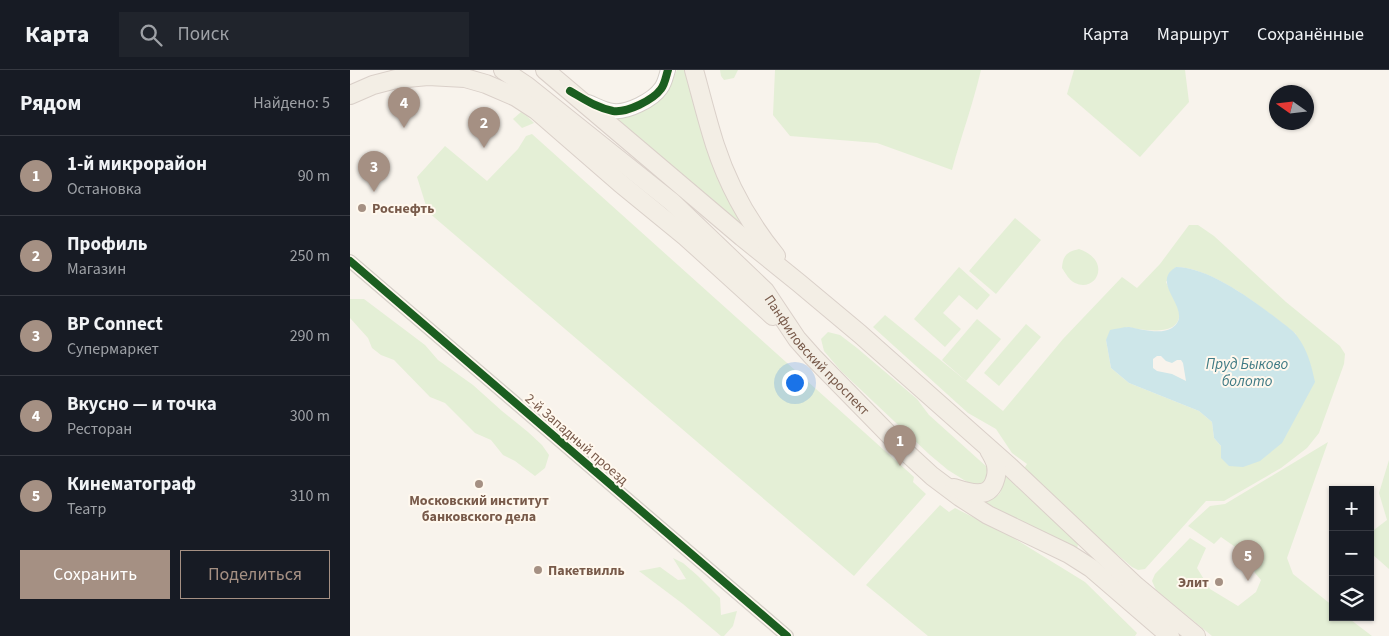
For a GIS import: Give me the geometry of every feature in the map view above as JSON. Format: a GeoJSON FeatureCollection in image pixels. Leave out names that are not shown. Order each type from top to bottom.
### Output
{"type":"FeatureCollection","features":[{"type":"Feature","properties":{"kind":"main road"},"geometry":{"type":"LineString","coordinates":[[350,94],[380,70]]}},
{"type":"Feature","properties":{"kind":"main road","name":"Панфиловский проспект"},"geometry":{"type":"LineString","coordinates":[[503,70],[527,86],[672,202],[765,291],[797,339],[813,357],[907,453],[939,482],[988,515],[1069,554],[1092,568],[1170,636]]}},
{"type":"Feature","properties":{"kind":"main road"},"geometry":{"type":"LineString","coordinates":[[545,70],[735,232],[860,334],[1016,472],[1136,586],[1196,636]]}},
{"type":"Feature","properties":{"kind":"main road"},"geometry":{"type":"LineString","coordinates":[[694,70],[715,146],[737,196],[760,235],[799,283]]}},
{"type":"Feature","properties":{"kind":"main road"},"geometry":{"type":"LineString","coordinates":[[350,94],[396,79],[428,76],[472,80],[498,88],[516,97],[536,110],[686,237],[797,339]]}},
{"type":"Feature","properties":{"kind":"main road"},"geometry":{"type":"LineString","coordinates":[[939,482],[972,493],[987,492],[993,486],[996,470],[995,462],[988,448]]}},
{"type":"Feature","properties":{"kind":"street"},"geometry":{"type":"LineString","coordinates":[[570,91],[602,108],[615,111],[628,110],[641,104],[661,89],[668,70]]}},
{"type":"Feature","properties":{"kind":"street","name":"2-й Западный проезд"},"geometry":{"type":"LineString","coordinates":[[350,261],[787,636]]}},
{"type":"Feature","properties":{"kind":"green space"},"geometry":{"type":"Polygon","coordinates":[[[677,70],[688,70],[746,228],[728,217],[614,120],[646,108],[669,87],[677,70]]]}},
{"type":"Feature","properties":{"kind":"green space"},"geometry":{"type":"Polygon","coordinates":[[[720,70],[738,70],[734,78],[724,80],[720,70]]]}},
{"type":"Feature","properties":{"kind":"green space"},"geometry":{"type":"Polygon","coordinates":[[[775,70],[981,70],[952,170],[877,143],[790,136],[773,115],[775,70]]]}},
{"type":"Feature","properties":{"kind":"green space"},"geometry":{"type":"Polygon","coordinates":[[[1074,70],[1185,70],[1189,102],[1140,157],[1067,94],[1074,70]]]}},
{"type":"Feature","properties":{"kind":"green space"},"geometry":{"type":"Polygon","coordinates":[[[521,112],[534,123],[522,128],[513,119],[521,112]]]}},
{"type":"Feature","properties":{"kind":"green space"},"geometry":{"type":"Polygon","coordinates":[[[532,134],[914,477],[913,482],[926,494],[854,576],[428,212],[417,177],[445,146],[487,181],[518,149],[526,136],[532,134]]]}},
{"type":"Feature","properties":{"kind":"green space"},"geometry":{"type":"Polygon","coordinates":[[[1015,218],[1041,240],[996,294],[969,271],[1015,218]]]}},
{"type":"Feature","properties":{"kind":"green space"},"geometry":{"type":"Polygon","coordinates":[[[1189,225],[1198,225],[1214,236],[1286,302],[1340,346],[1345,354],[1344,364],[1319,433],[1307,448],[1281,468],[1224,501],[1206,501],[1145,569],[1138,570],[1132,567],[1021,473],[1027,464],[1012,453],[996,429],[968,413],[873,327],[885,315],[1003,411],[1063,339],[1122,277],[1137,288],[1160,264],[1189,225]],[[1176,267],[1166,282],[1179,311],[1179,320],[1175,325],[1168,329],[1160,330],[1142,330],[1127,327],[1106,340],[1111,368],[1129,383],[1199,411],[1212,422],[1214,438],[1221,446],[1221,458],[1296,334],[1223,282],[1191,269],[1176,267]]]}},
{"type":"Feature","properties":{"kind":"green space"},"geometry":{"type":"Polygon","coordinates":[[[1079,249],[1089,254],[1096,261],[1098,268],[1098,274],[1089,284],[1075,283],[1069,279],[1062,268],[1066,255],[1079,249]]]}},
{"type":"Feature","properties":{"kind":"green space"},"geometry":{"type":"Polygon","coordinates":[[[959,267],[990,295],[977,310],[959,295],[943,313],[961,329],[945,347],[914,319],[959,267]]]}},
{"type":"Feature","properties":{"kind":"green space"},"geometry":{"type":"Polygon","coordinates":[[[350,299],[364,299],[425,345],[438,360],[473,385],[542,445],[549,455],[545,468],[535,476],[515,461],[503,455],[491,440],[475,433],[445,403],[430,397],[394,360],[381,355],[372,348],[368,338],[350,318],[350,299]]]}},
{"type":"Feature","properties":{"kind":"green space"},"geometry":{"type":"Polygon","coordinates":[[[977,319],[1001,339],[966,381],[942,360],[977,319]]]}},
{"type":"Feature","properties":{"kind":"green space"},"geometry":{"type":"Polygon","coordinates":[[[1026,324],[1041,337],[999,386],[984,373],[1026,324]]]}},
{"type":"Feature","properties":{"kind":"green space"},"geometry":{"type":"Polygon","coordinates":[[[828,332],[840,335],[917,399],[929,415],[988,468],[989,476],[981,487],[972,485],[948,470],[841,371],[824,351],[821,339],[828,332]]]}},
{"type":"Feature","properties":{"kind":"green space"},"geometry":{"type":"Polygon","coordinates":[[[1328,442],[1287,558],[1293,574],[1329,603],[1329,621],[1352,621],[1372,636],[1212,636],[1156,590],[1152,581],[1155,574],[1190,538],[1206,548],[1197,568],[1210,589],[1238,606],[1256,592],[1261,580],[1255,573],[1248,556],[1221,537],[1214,544],[1188,526],[1210,506],[1225,504],[1328,442]]]}},
{"type":"Feature","properties":{"kind":"green space"},"geometry":{"type":"Polygon","coordinates":[[[1389,460],[1389,569],[1374,556],[1374,530],[1387,520],[1379,493],[1389,460]]]}},
{"type":"Feature","properties":{"kind":"green space"},"geometry":{"type":"Polygon","coordinates":[[[1004,472],[1078,544],[1077,549],[981,501],[998,496],[1004,472]]]}},
{"type":"Feature","properties":{"kind":"green space"},"geometry":{"type":"Polygon","coordinates":[[[940,505],[949,512],[955,508],[1012,537],[1085,582],[1137,633],[1135,636],[928,636],[866,585],[940,505]]]}},
{"type":"Feature","properties":{"kind":"green space"},"geometry":{"type":"Polygon","coordinates":[[[673,558],[683,563],[720,598],[721,615],[737,611],[733,626],[724,636],[721,636],[639,571],[660,567],[678,580],[686,579],[673,558]]]}},
{"type":"Feature","properties":{"kind":"water","name":"Пруд Быково болото"},"geometry":{"type":"Polygon","coordinates":[[[1176,267],[1189,268],[1203,273],[1244,295],[1294,332],[1306,352],[1315,382],[1282,443],[1260,461],[1243,467],[1229,466],[1221,458],[1221,446],[1214,438],[1212,422],[1199,411],[1129,383],[1111,368],[1106,340],[1110,330],[1129,327],[1162,331],[1172,328],[1178,322],[1178,309],[1168,288],[1167,281],[1169,274],[1176,267]],[[1161,356],[1153,359],[1153,368],[1186,381],[1181,360],[1172,363],[1166,361],[1161,356]]]}},
{"type":"Feature","properties":{"kind":"cycle path"},"geometry":{"type":"LineString","coordinates":[[570,91],[602,108],[613,111],[625,110],[639,105],[657,93],[664,85],[668,70]]}},
{"type":"Feature","properties":{"kind":"cycle path"},"geometry":{"type":"LineString","coordinates":[[350,261],[787,636]]}},
{"type":"Feature","properties":{"kind":"place","name":"Вкусно — и точка"},"geometry":{"type":"Point","coordinates":[404,128]}},
{"type":"Feature","properties":{"kind":"place","name":"Профиль"},"geometry":{"type":"Point","coordinates":[484,148]}},
{"type":"Feature","properties":{"kind":"place","name":"ВР Connect"},"geometry":{"type":"Point","coordinates":[374,192]}},
{"type":"Feature","properties":{"kind":"place","name":"Роснефть"},"geometry":{"type":"Point","coordinates":[362,208]}},
{"type":"Feature","properties":{"kind":"place","name":"1-й микрорайон"},"geometry":{"type":"Point","coordinates":[900,466]}},
{"type":"Feature","properties":{"kind":"place","name":"Московский институт банковского дела"},"geometry":{"type":"Point","coordinates":[479,484]}},
{"type":"Feature","properties":{"kind":"place","name":"Пакетвилль"},"geometry":{"type":"Point","coordinates":[538,570]}},
{"type":"Feature","properties":{"kind":"place","name":"Кинематограф"},"geometry":{"type":"Point","coordinates":[1248,581]}},
{"type":"Feature","properties":{"kind":"place","name":"Элит"},"geometry":{"type":"Point","coordinates":[1219,582]}}]}
